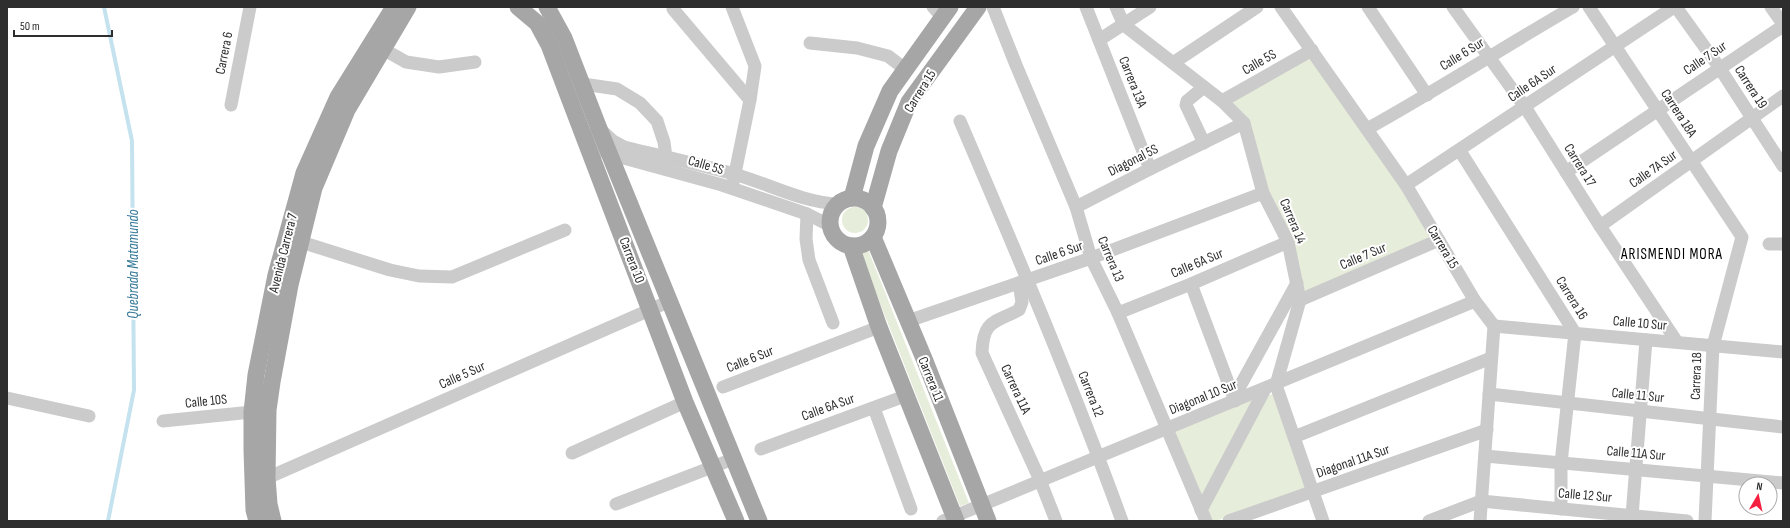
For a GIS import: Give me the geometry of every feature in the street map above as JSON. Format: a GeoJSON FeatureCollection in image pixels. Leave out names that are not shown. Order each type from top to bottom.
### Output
{"type":"FeatureCollection","features":[{"type":"Feature","properties":{"kind":"main road","name":"Avenida Carrera 7"},"geometry":{"type":"LineString","coordinates":[[273,521],[269,504],[260,480],[252,412],[256,375],[276,275],[304,173],[338,97],[394,7]]}},
{"type":"Feature","properties":{"kind":"main road","name":"Avenida Carrera 7"},"geometry":{"type":"LineString","coordinates":[[257,521],[260,480],[272,382],[290,285],[314,188],[347,110],[408,7]]}},
{"type":"Feature","properties":{"kind":"main road","name":"Carrera 10"},"geometry":{"type":"LineString","coordinates":[[518,7],[537,23],[590,127],[650,310],[686,402],[736,521]]}},
{"type":"Feature","properties":{"kind":"main road","name":"Carrera 10"},"geometry":{"type":"LineString","coordinates":[[547,7],[564,38],[583,84],[590,127],[609,154],[759,521]]}},
{"type":"Feature","properties":{"kind":"main road","name":"Carrera 15"},"geometry":{"type":"LineString","coordinates":[[873,208],[889,151],[910,102],[978,7]]}},
{"type":"Feature","properties":{"kind":"main road","name":"Carrera 15"},"geometry":{"type":"LineString","coordinates":[[845,201],[866,146],[890,91],[942,10]]}},
{"type":"Feature","properties":{"kind":"main road"},"geometry":{"type":"LineString","coordinates":[[860,198],[868,202],[873,208],[877,214],[877,230],[873,237],[867,242],[851,246],[844,244],[832,233],[830,216],[845,201],[860,198]]}},
{"type":"Feature","properties":{"kind":"main road","name":"Carrera 11"},"geometry":{"type":"LineString","coordinates":[[873,237],[988,521]]}},
{"type":"Feature","properties":{"kind":"main road"},"geometry":{"type":"LineString","coordinates":[[851,246],[878,327],[951,519]]}},
{"type":"Feature","properties":{"kind":"street","name":"Carrera 6"},"geometry":{"type":"LineString","coordinates":[[231,105],[250,7]]}},
{"type":"Feature","properties":{"kind":"street"},"geometry":{"type":"LineString","coordinates":[[732,7],[755,66],[750,100],[732,189]]}},
{"type":"Feature","properties":{"kind":"street","name":"Carrera 13"},"geometry":{"type":"LineString","coordinates":[[994,7],[1016,65],[1076,207],[1091,258],[1118,313],[1203,516]]}},
{"type":"Feature","properties":{"kind":"street","name":"Carrera 13A"},"geometry":{"type":"LineString","coordinates":[[1086,7],[1150,168]]}},
{"type":"Feature","properties":{"kind":"street","name":"Carrera 14"},"geometry":{"type":"LineString","coordinates":[[1116,7],[1124,25],[1222,101],[1244,124],[1263,193],[1288,242],[1300,300],[1271,387],[1203,516]]}},
{"type":"Feature","properties":{"kind":"street"},"geometry":{"type":"LineString","coordinates":[[1099,40],[1150,7]]}},
{"type":"Feature","properties":{"kind":"street"},"geometry":{"type":"LineString","coordinates":[[1173,63],[1257,7]]}},
{"type":"Feature","properties":{"kind":"street","name":"Carrera 15"},"geometry":{"type":"LineString","coordinates":[[1280,7],[1312,50],[1406,185],[1475,301],[1494,326]]}},
{"type":"Feature","properties":{"kind":"street"},"geometry":{"type":"LineString","coordinates":[[1368,7],[1427,95]]}},
{"type":"Feature","properties":{"kind":"street","name":"Carrera 17"},"geometry":{"type":"LineString","coordinates":[[1453,7],[1525,107],[1600,226],[1676,342]]}},
{"type":"Feature","properties":{"kind":"street","name":"Calle 6 Sur"},"geometry":{"type":"LineString","coordinates":[[1367,129],[1574,7]]}},
{"type":"Feature","properties":{"kind":"street","name":"Carrera 18A"},"geometry":{"type":"LineString","coordinates":[[1589,7],[1742,237]]}},
{"type":"Feature","properties":{"kind":"street","name":"Calle 6A Sur"},"geometry":{"type":"LineString","coordinates":[[1406,185],[1460,151],[1675,7]]}},
{"type":"Feature","properties":{"kind":"street","name":"Carrera 19"},"geometry":{"type":"LineString","coordinates":[[1675,7],[1719,67],[1783,166]]}},
{"type":"Feature","properties":{"kind":"street"},"geometry":{"type":"LineString","coordinates":[[1771,7],[1783,25]]}},
{"type":"Feature","properties":{"kind":"street"},"geometry":{"type":"LineString","coordinates":[[673,9],[750,100]]}},
{"type":"Feature","properties":{"kind":"street","name":"Calle 7 Sur"},"geometry":{"type":"LineString","coordinates":[[1566,172],[1783,25]]}},
{"type":"Feature","properties":{"kind":"street"},"geometry":{"type":"LineString","coordinates":[[810,43],[857,48],[888,56],[905,69]]}},
{"type":"Feature","properties":{"kind":"street"},"geometry":{"type":"LineString","coordinates":[[383,49],[406,62],[439,67],[475,62]]}},
{"type":"Feature","properties":{"kind":"street","name":"Calle 5S"},"geometry":{"type":"LineString","coordinates":[[1222,101],[1312,50]]}},
{"type":"Feature","properties":{"kind":"street"},"geometry":{"type":"LineString","coordinates":[[583,84],[617,89],[640,103],[657,121],[664,142],[666,157]]}},
{"type":"Feature","properties":{"kind":"street"},"geometry":{"type":"LineString","coordinates":[[1204,87],[1187,100],[1186,105],[1204,142],[1244,124]]}},
{"type":"Feature","properties":{"kind":"street","name":"Calle 7A Sur"},"geometry":{"type":"LineString","coordinates":[[1600,226],[1783,96]]}},
{"type":"Feature","properties":{"kind":"street"},"geometry":{"type":"LineString","coordinates":[[960,121],[1024,282]]}},
{"type":"Feature","properties":{"kind":"street","name":"Calle 5S"},"geometry":{"type":"LineString","coordinates":[[590,127],[624,147],[736,174],[802,198],[824,203],[845,201]]}},
{"type":"Feature","properties":{"kind":"street","name":"Diagonal 5S"},"geometry":{"type":"LineString","coordinates":[[1076,207],[1150,168],[1204,142]]}},
{"type":"Feature","properties":{"kind":"street","name":"Carrera 16"},"geometry":{"type":"LineString","coordinates":[[1460,151],[1575,334],[1561,463],[1561,509]]}},
{"type":"Feature","properties":{"kind":"street","name":"Calle 5S"},"geometry":{"type":"LineString","coordinates":[[609,154],[732,189],[806,214],[830,225]]}},
{"type":"Feature","properties":{"kind":"street","name":"Calle 6 Sur"},"geometry":{"type":"LineString","coordinates":[[908,321],[1091,258],[1263,193]]}},
{"type":"Feature","properties":{"kind":"street"},"geometry":{"type":"LineString","coordinates":[[806,214],[806,239],[809,260],[833,323]]}},
{"type":"Feature","properties":{"kind":"street"},"geometry":{"type":"LineString","coordinates":[[301,242],[390,270],[419,276],[452,277],[565,230]]}},
{"type":"Feature","properties":{"kind":"street","name":"Carrera 18"},"geometry":{"type":"LineString","coordinates":[[1705,521],[1713,346],[1742,237]]}},
{"type":"Feature","properties":{"kind":"street","name":"Calle 7 Sur"},"geometry":{"type":"LineString","coordinates":[[1300,300],[1439,240]]}},
{"type":"Feature","properties":{"kind":"street","name":"Calle 6A Sur"},"geometry":{"type":"LineString","coordinates":[[1118,313],[1191,284],[1288,242]]}},
{"type":"Feature","properties":{"kind":"street"},"geometry":{"type":"LineString","coordinates":[[1769,244],[1783,244]]}},
{"type":"Feature","properties":{"kind":"street","name":"Carrera 12"},"geometry":{"type":"LineString","coordinates":[[1024,282],[1099,457],[1122,521]]}},
{"type":"Feature","properties":{"kind":"street","name":"Carrera 11A"},"geometry":{"type":"LineString","coordinates":[[1024,282],[1022,302],[1019,310],[990,324],[983,336],[982,353],[1040,480],[1056,521]]}},
{"type":"Feature","properties":{"kind":"street"},"geometry":{"type":"LineString","coordinates":[[1234,399],[1297,283]]}},
{"type":"Feature","properties":{"kind":"street"},"geometry":{"type":"LineString","coordinates":[[1191,284],[1234,399]]}},
{"type":"Feature","properties":{"kind":"street","name":"Calle 5 Sur"},"geometry":{"type":"LineString","coordinates":[[260,480],[670,301]]}},
{"type":"Feature","properties":{"kind":"street","name":"Diagonal 10 Sur"},"geometry":{"type":"LineString","coordinates":[[951,519],[1040,480],[1167,429],[1234,399],[1271,387],[1475,301]]}},
{"type":"Feature","properties":{"kind":"street"},"geometry":{"type":"LineString","coordinates":[[1480,521],[1494,326]]}},
{"type":"Feature","properties":{"kind":"street","name":"Calle 10 Sur"},"geometry":{"type":"LineString","coordinates":[[1494,326],[1783,352]]}},
{"type":"Feature","properties":{"kind":"street","name":"Calle 6 Sur"},"geometry":{"type":"LineString","coordinates":[[723,387],[878,327]]}},
{"type":"Feature","properties":{"kind":"street"},"geometry":{"type":"LineString","coordinates":[[1632,516],[1639,411],[1646,340]]}},
{"type":"Feature","properties":{"kind":"street"},"geometry":{"type":"LineString","coordinates":[[1294,437],[1491,358]]}},
{"type":"Feature","properties":{"kind":"street"},"geometry":{"type":"LineString","coordinates":[[1271,387],[1294,437],[1324,521]]}},
{"type":"Feature","properties":{"kind":"street","name":"Calle 11 Sur"},"geometry":{"type":"LineString","coordinates":[[1489,394],[1783,427]]}},
{"type":"Feature","properties":{"kind":"street","name":"Calle 6A Sur"},"geometry":{"type":"LineString","coordinates":[[761,449],[905,396]]}},
{"type":"Feature","properties":{"kind":"street"},"geometry":{"type":"LineString","coordinates":[[7,398],[89,416]]}},
{"type":"Feature","properties":{"kind":"street"},"geometry":{"type":"LineString","coordinates":[[572,453],[686,402]]}},
{"type":"Feature","properties":{"kind":"street"},"geometry":{"type":"LineString","coordinates":[[874,408],[911,509]]}},
{"type":"Feature","properties":{"kind":"street","name":"Calle 10S"},"geometry":{"type":"LineString","coordinates":[[162,421],[252,412]]}},
{"type":"Feature","properties":{"kind":"street","name":"Diagonal 11A Sur"},"geometry":{"type":"LineString","coordinates":[[1229,521],[1487,430]]}},
{"type":"Feature","properties":{"kind":"street","name":"Calle 11A Sur"},"geometry":{"type":"LineString","coordinates":[[1485,456],[1783,483]]}},
{"type":"Feature","properties":{"kind":"street"},"geometry":{"type":"LineString","coordinates":[[616,504],[733,459]]}},
{"type":"Feature","properties":{"kind":"street"},"geometry":{"type":"LineString","coordinates":[[1429,521],[1481,501]]}},
{"type":"Feature","properties":{"kind":"street","name":"Calle 12 Sur"},"geometry":{"type":"LineString","coordinates":[[1481,501],[1686,521]]}},
{"type":"Feature","properties":{"kind":"green space"},"geometry":{"type":"Polygon","coordinates":[[[1312,50],[1439,240],[1300,300],[1244,123],[1222,101],[1312,50]]]}},
{"type":"Feature","properties":{"kind":"green space"},"geometry":{"type":"Polygon","coordinates":[[[855,207],[864,211],[868,220],[864,229],[855,233],[846,229],[842,220],[846,211],[855,207]]]}},
{"type":"Feature","properties":{"kind":"green space"},"geometry":{"type":"Polygon","coordinates":[[[869,248],[869,252],[969,503],[960,506],[861,255],[861,251],[869,248]]]}},
{"type":"Feature","properties":{"kind":"green space"},"geometry":{"type":"Polygon","coordinates":[[[1273,394],[1308,488],[1216,521],[1211,521],[1172,431],[1232,406],[1273,394]]]}},
{"type":"Feature","properties":{"kind":"waterway","name":"Quebrada Matamundo"},"geometry":{"type":"LineString","coordinates":[[104,7],[132,141],[134,390],[108,521]]}},
{"type":"Feature","properties":{"kind":"district","name":"ARISMENDI MORA"},"geometry":{"type":"Point","coordinates":[1672,254]}}]}
